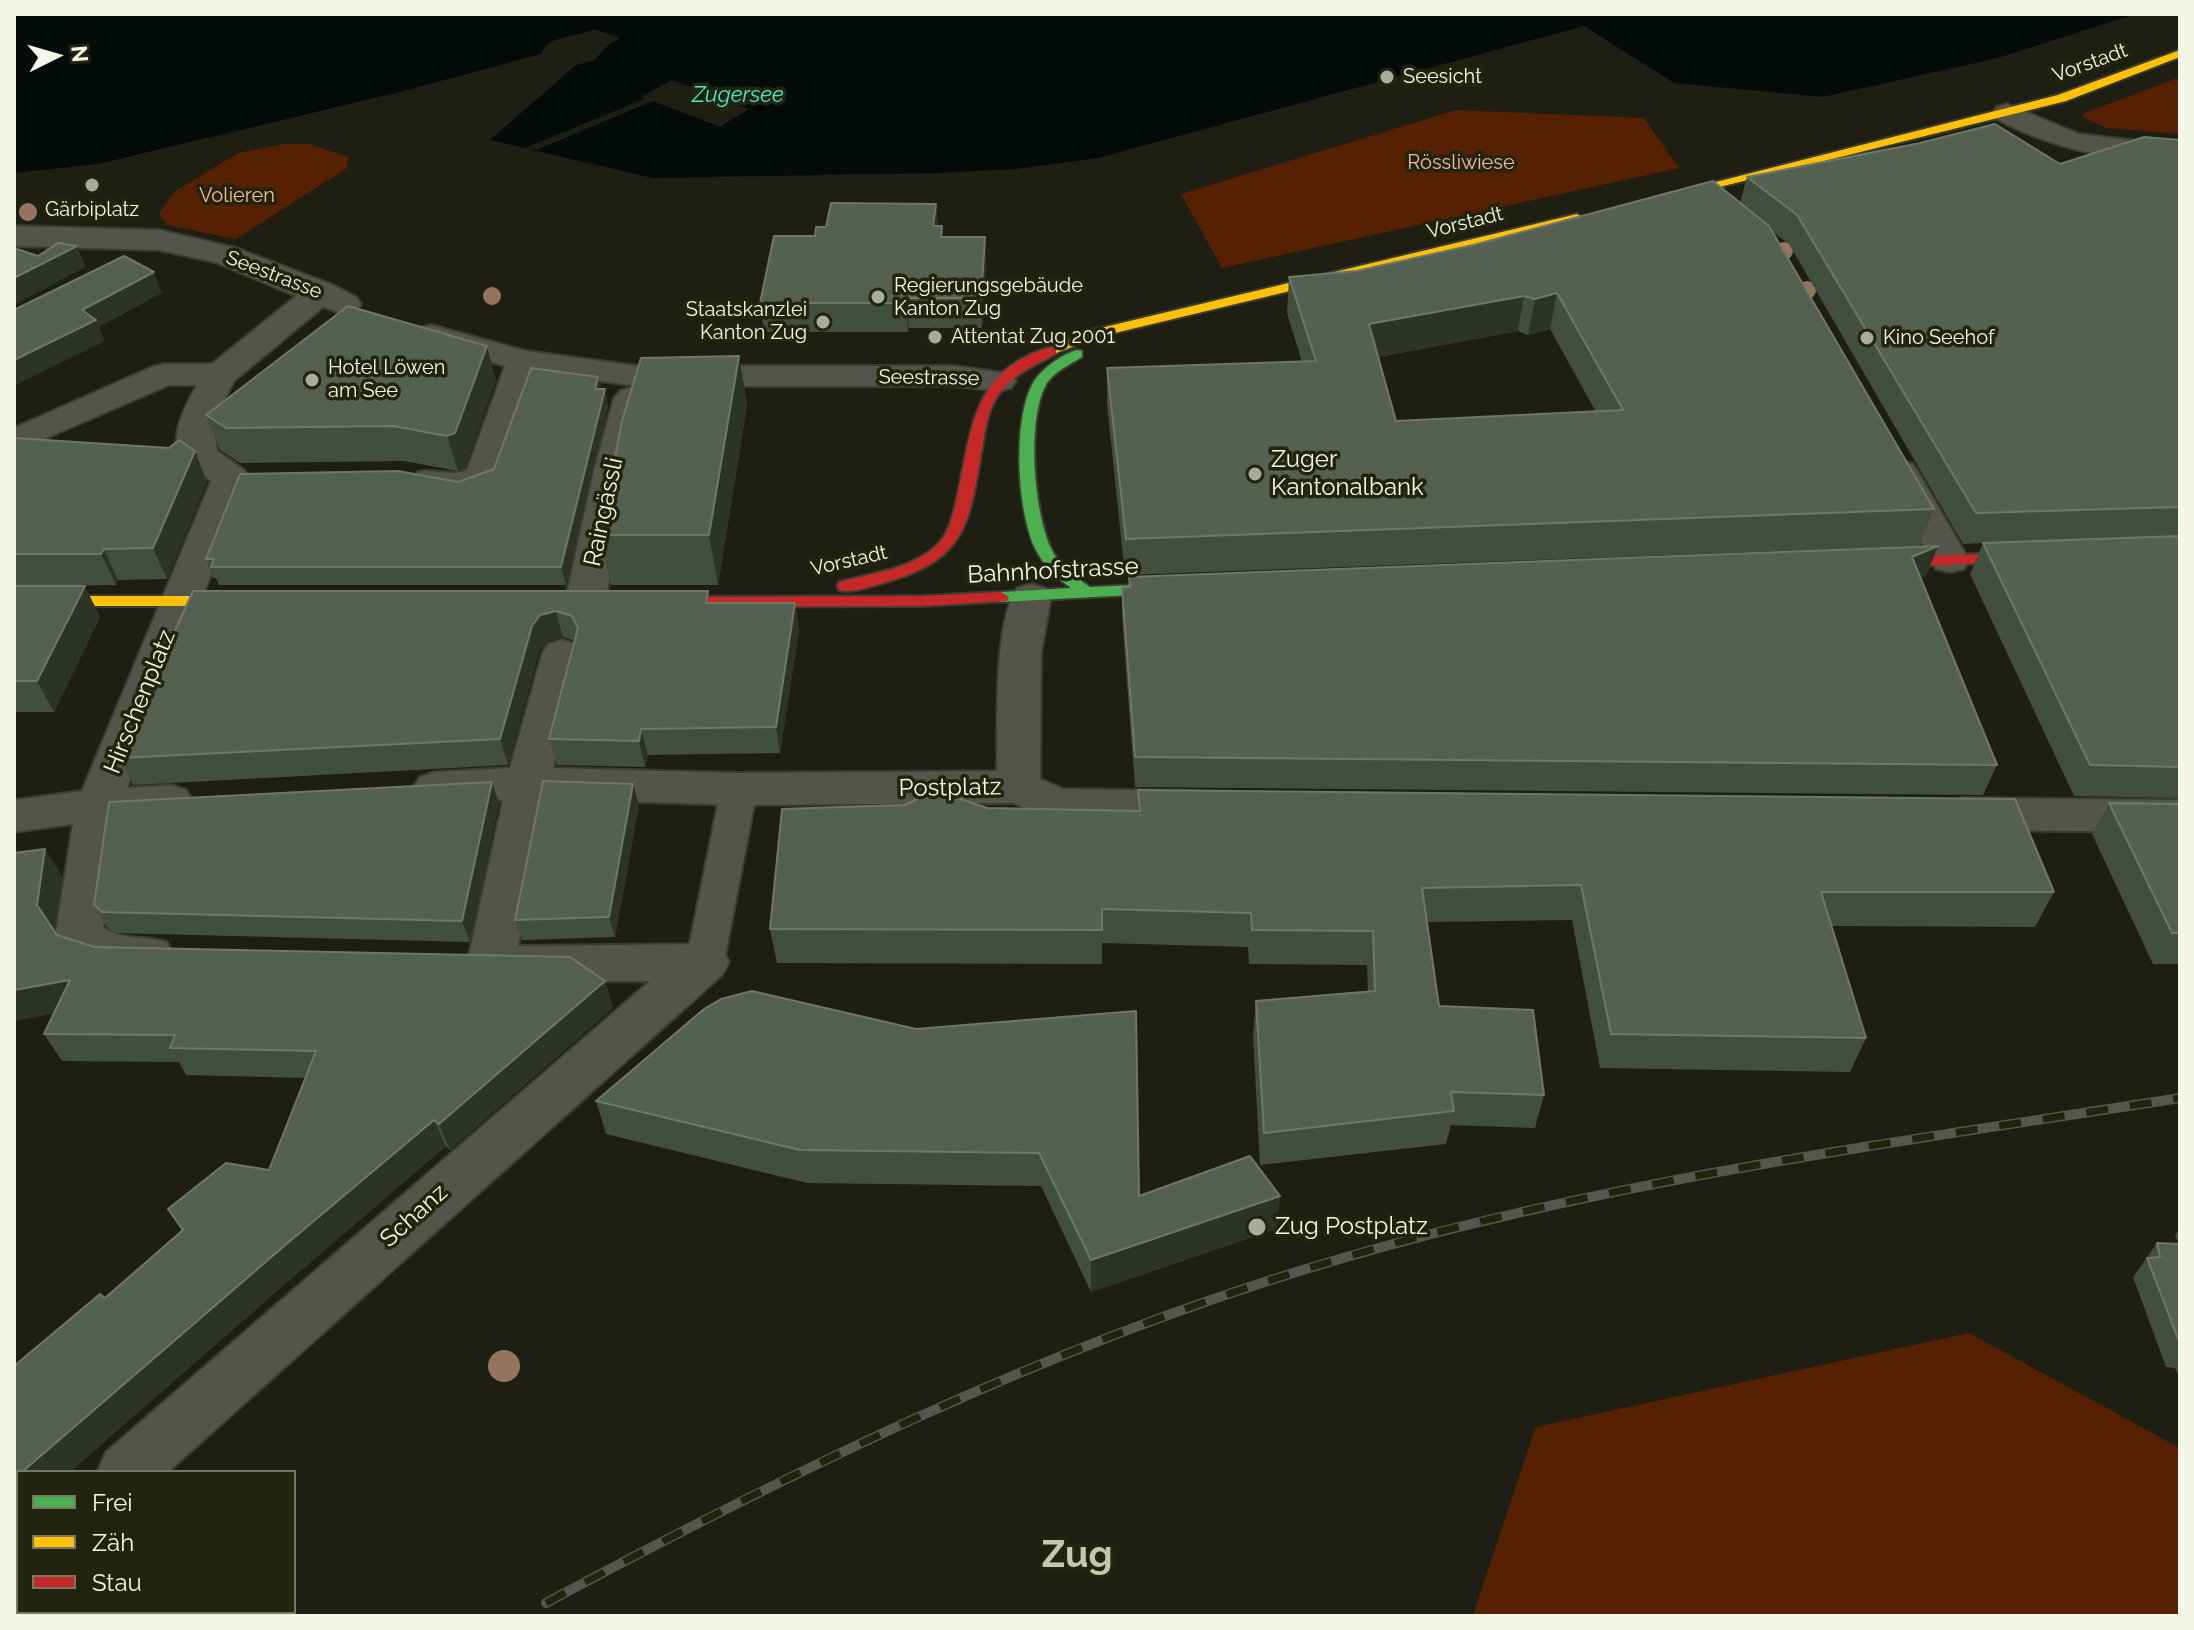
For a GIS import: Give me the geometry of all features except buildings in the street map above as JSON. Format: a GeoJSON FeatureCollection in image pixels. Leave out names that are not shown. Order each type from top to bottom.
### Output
{"type":"FeatureCollection","features":[{"type":"Feature","properties":{"kind":"main road","name":"Vorstadt"},"geometry":{"type":"LineString","coordinates":[[1647,201],[1708,200],[2062,98],[2180,53]]}},
{"type":"Feature","properties":{"kind":"main road","name":"Vorstadt"},"geometry":{"type":"LineString","coordinates":[[744,602],[890,576],[938,552],[952,536],[956,525],[981,416],[999,381],[1046,352],[1093,334],[1601,212]]}},
{"type":"Feature","properties":{"kind":"main road"},"geometry":{"type":"LineString","coordinates":[[1086,592],[1065,576],[1042,548],[1035,522],[1029,448],[1032,412],[1040,383],[1080,352],[1164,319]]}},
{"type":"Feature","properties":{"kind":"main road"},"geometry":{"type":"LineString","coordinates":[[1857,563],[2057,556]]}},
{"type":"Feature","properties":{"kind":"main road","name":"Bahnhofstrasse"},"geometry":{"type":"LineString","coordinates":[[744,602],[923,601],[1197,587]]}},
{"type":"Feature","properties":{"kind":"main road"},"geometry":{"type":"LineString","coordinates":[[14,601],[261,601]]}},
{"type":"Feature","properties":{"kind":"main road"},"geometry":{"type":"LineString","coordinates":[[632,602],[744,602]]}},
{"type":"Feature","properties":{"kind":"street"},"geometry":{"type":"LineString","coordinates":[[2007,113],[2037,131],[2074,144],[2180,155]]}},
{"type":"Feature","properties":{"kind":"street"},"geometry":{"type":"LineString","coordinates":[[14,256],[29,236]]}},
{"type":"Feature","properties":{"kind":"street","name":"Seestrasse"},"geometry":{"type":"LineString","coordinates":[[29,236],[159,240],[225,255],[321,292],[383,321],[524,361],[638,376],[955,376],[999,381]]}},
{"type":"Feature","properties":{"kind":"street"},"geometry":{"type":"LineString","coordinates":[[114,270],[159,240]]}},
{"type":"Feature","properties":{"kind":"street"},"geometry":{"type":"LineString","coordinates":[[14,441],[164,374],[220,375],[321,292]]}},
{"type":"Feature","properties":{"kind":"street"},"geometry":{"type":"LineString","coordinates":[[404,475],[462,486],[483,477],[524,361]]}},
{"type":"Feature","properties":{"kind":"street","name":"Hirschenplatz"},"geometry":{"type":"LineString","coordinates":[[191,956],[112,954],[92,947],[79,931],[98,805],[182,600],[245,477],[199,455],[195,421],[220,375]]}},
{"type":"Feature","properties":{"kind":"street","name":"Raingässli"},"geometry":{"type":"LineString","coordinates":[[582,602],[612,470],[638,376]]}},
{"type":"Feature","properties":{"kind":"street"},"geometry":{"type":"LineString","coordinates":[[1880,437],[1950,560]]}},
{"type":"Feature","properties":{"kind":"street","name":"Postplatz"},"geometry":{"type":"LineString","coordinates":[[400,790],[528,783],[739,789],[1018,787],[1021,653],[1031,597]]}},
{"type":"Feature","properties":{"kind":"street"},"geometry":{"type":"LineString","coordinates":[[491,964],[528,783],[562,654]]}},
{"type":"Feature","properties":{"kind":"street"},"geometry":{"type":"LineString","coordinates":[[1018,787],[1058,805],[1237,807]]}},
{"type":"Feature","properties":{"kind":"street"},"geometry":{"type":"LineString","coordinates":[[14,816],[98,805],[209,799]]}},
{"type":"Feature","properties":{"kind":"street"},"geometry":{"type":"LineString","coordinates":[[1920,813],[2180,816]]}},
{"type":"Feature","properties":{"kind":"street"},"geometry":{"type":"LineString","coordinates":[[444,963],[705,962]]}},
{"type":"Feature","properties":{"kind":"street","name":"Schanz"},"geometry":{"type":"LineString","coordinates":[[128,1470],[705,962]]}},
{"type":"Feature","properties":{"kind":"lane"},"geometry":{"type":"LineString","coordinates":[[705,962],[739,789]]}},
{"type":"Feature","properties":{"kind":"green space"},"geometry":{"type":"Polygon","coordinates":[[[2180,77],[2180,134],[2106,128],[2083,117],[2082,114],[2180,77]]]}},
{"type":"Feature","properties":{"kind":"green space","name":"Rössliwiese"},"geometry":{"type":"Polygon","coordinates":[[[1456,110],[1644,118],[1679,168],[1222,268],[1181,194],[1456,110]]]}},
{"type":"Feature","properties":{"kind":"green space","name":"Volieren"},"geometry":{"type":"Polygon","coordinates":[[[284,144],[309,144],[348,157],[347,168],[236,239],[167,225],[159,214],[174,192],[238,153],[284,144]]]}},
{"type":"Feature","properties":{"kind":"green space"},"geometry":{"type":"Polygon","coordinates":[[[1969,1333],[2180,1448],[2180,1616],[1473,1616],[1536,1427],[1969,1333]]]}},
{"type":"Feature","properties":{"kind":"water","name":"Zugersee"},"geometry":{"type":"Polygon","coordinates":[[[14,14],[2135,14],[1998,58],[1823,97],[1674,83],[1584,26],[1098,158],[1016,169],[940,173],[652,178],[490,140],[576,65],[595,60],[606,47],[620,38],[594,29],[556,40],[541,54],[400,92],[98,164],[14,173],[14,14]]]}},
{"type":"Feature","properties":{"kind":"pier"},"geometry":{"type":"Polygon","coordinates":[[[672,80],[749,109],[720,127],[653,101],[536,150],[525,148],[644,99],[641,97],[672,80]]]}},
{"type":"Feature","properties":{"kind":"railway"},"geometry":{"type":"LineString","coordinates":[[546,1603],[730,1507],[918,1417],[1109,1337],[1306,1269],[1521,1212],[1630,1189],[1850,1149],[2180,1098]]}},
{"type":"Feature","properties":{"kind":"traffic: fast"},"geometry":{"type":"LineString","coordinates":[[1077,354],[1051,371],[1039,385],[1030,420],[1028,467],[1033,514],[1043,549],[1056,567],[1086,592]]}},
{"type":"Feature","properties":{"kind":"traffic: fast"},"geometry":{"type":"LineString","coordinates":[[1001,597],[1182,588]]}},
{"type":"Feature","properties":{"kind":"traffic: slow"},"geometry":{"type":"LineString","coordinates":[[1659,198],[2062,98],[2180,53]]}},
{"type":"Feature","properties":{"kind":"traffic: slow"},"geometry":{"type":"LineString","coordinates":[[1051,351],[1093,334],[1577,218]]}},
{"type":"Feature","properties":{"kind":"traffic: slow"},"geometry":{"type":"LineString","coordinates":[[14,601],[247,601]]}},
{"type":"Feature","properties":{"kind":"traffic: jam"},"geometry":{"type":"LineString","coordinates":[[845,586],[909,569],[942,549],[960,517],[977,432],[990,395],[1023,365],[1051,351]]}},
{"type":"Feature","properties":{"kind":"traffic: jam"},"geometry":{"type":"LineString","coordinates":[[1871,563],[2034,557]]}},
{"type":"Feature","properties":{"kind":"traffic: jam"},"geometry":{"type":"LineString","coordinates":[[652,602],[923,601],[1001,597]]}},
{"type":"Feature","properties":{"kind":"place","name":"Seesicht"},"geometry":{"type":"Point","coordinates":[1387,77]}},
{"type":"Feature","properties":{"kind":"place","name":"Gärbiplatz"},"geometry":{"type":"Point","coordinates":[92,185]}},
{"type":"Feature","properties":{"kind":"place","name":"Regierungsgebäude Kanton Zug"},"geometry":{"type":"Point","coordinates":[878,297]}},
{"type":"Feature","properties":{"kind":"place","name":"Staatskanzlei Kanton Zug"},"geometry":{"type":"Point","coordinates":[823,322]}},
{"type":"Feature","properties":{"kind":"place","name":"Attentat Zug 2001"},"geometry":{"type":"Point","coordinates":[935,337]}},
{"type":"Feature","properties":{"kind":"place","name":"Kino Seehof"},"geometry":{"type":"Point","coordinates":[1867,338]}},
{"type":"Feature","properties":{"kind":"place","name":"Hotel Löwen am See"},"geometry":{"type":"Point","coordinates":[312,380]}},
{"type":"Feature","properties":{"kind":"place","name":"Zuger Kantonalbank"},"geometry":{"type":"Point","coordinates":[1255,474]}},
{"type":"Feature","properties":{"kind":"place","name":"Zug Postplatz"},"geometry":{"type":"Point","coordinates":[1257,1227]}},
{"type":"Feature","properties":{"kind":"district","name":"Zug"},"geometry":{"type":"Point","coordinates":[1077,1556]}}]}
